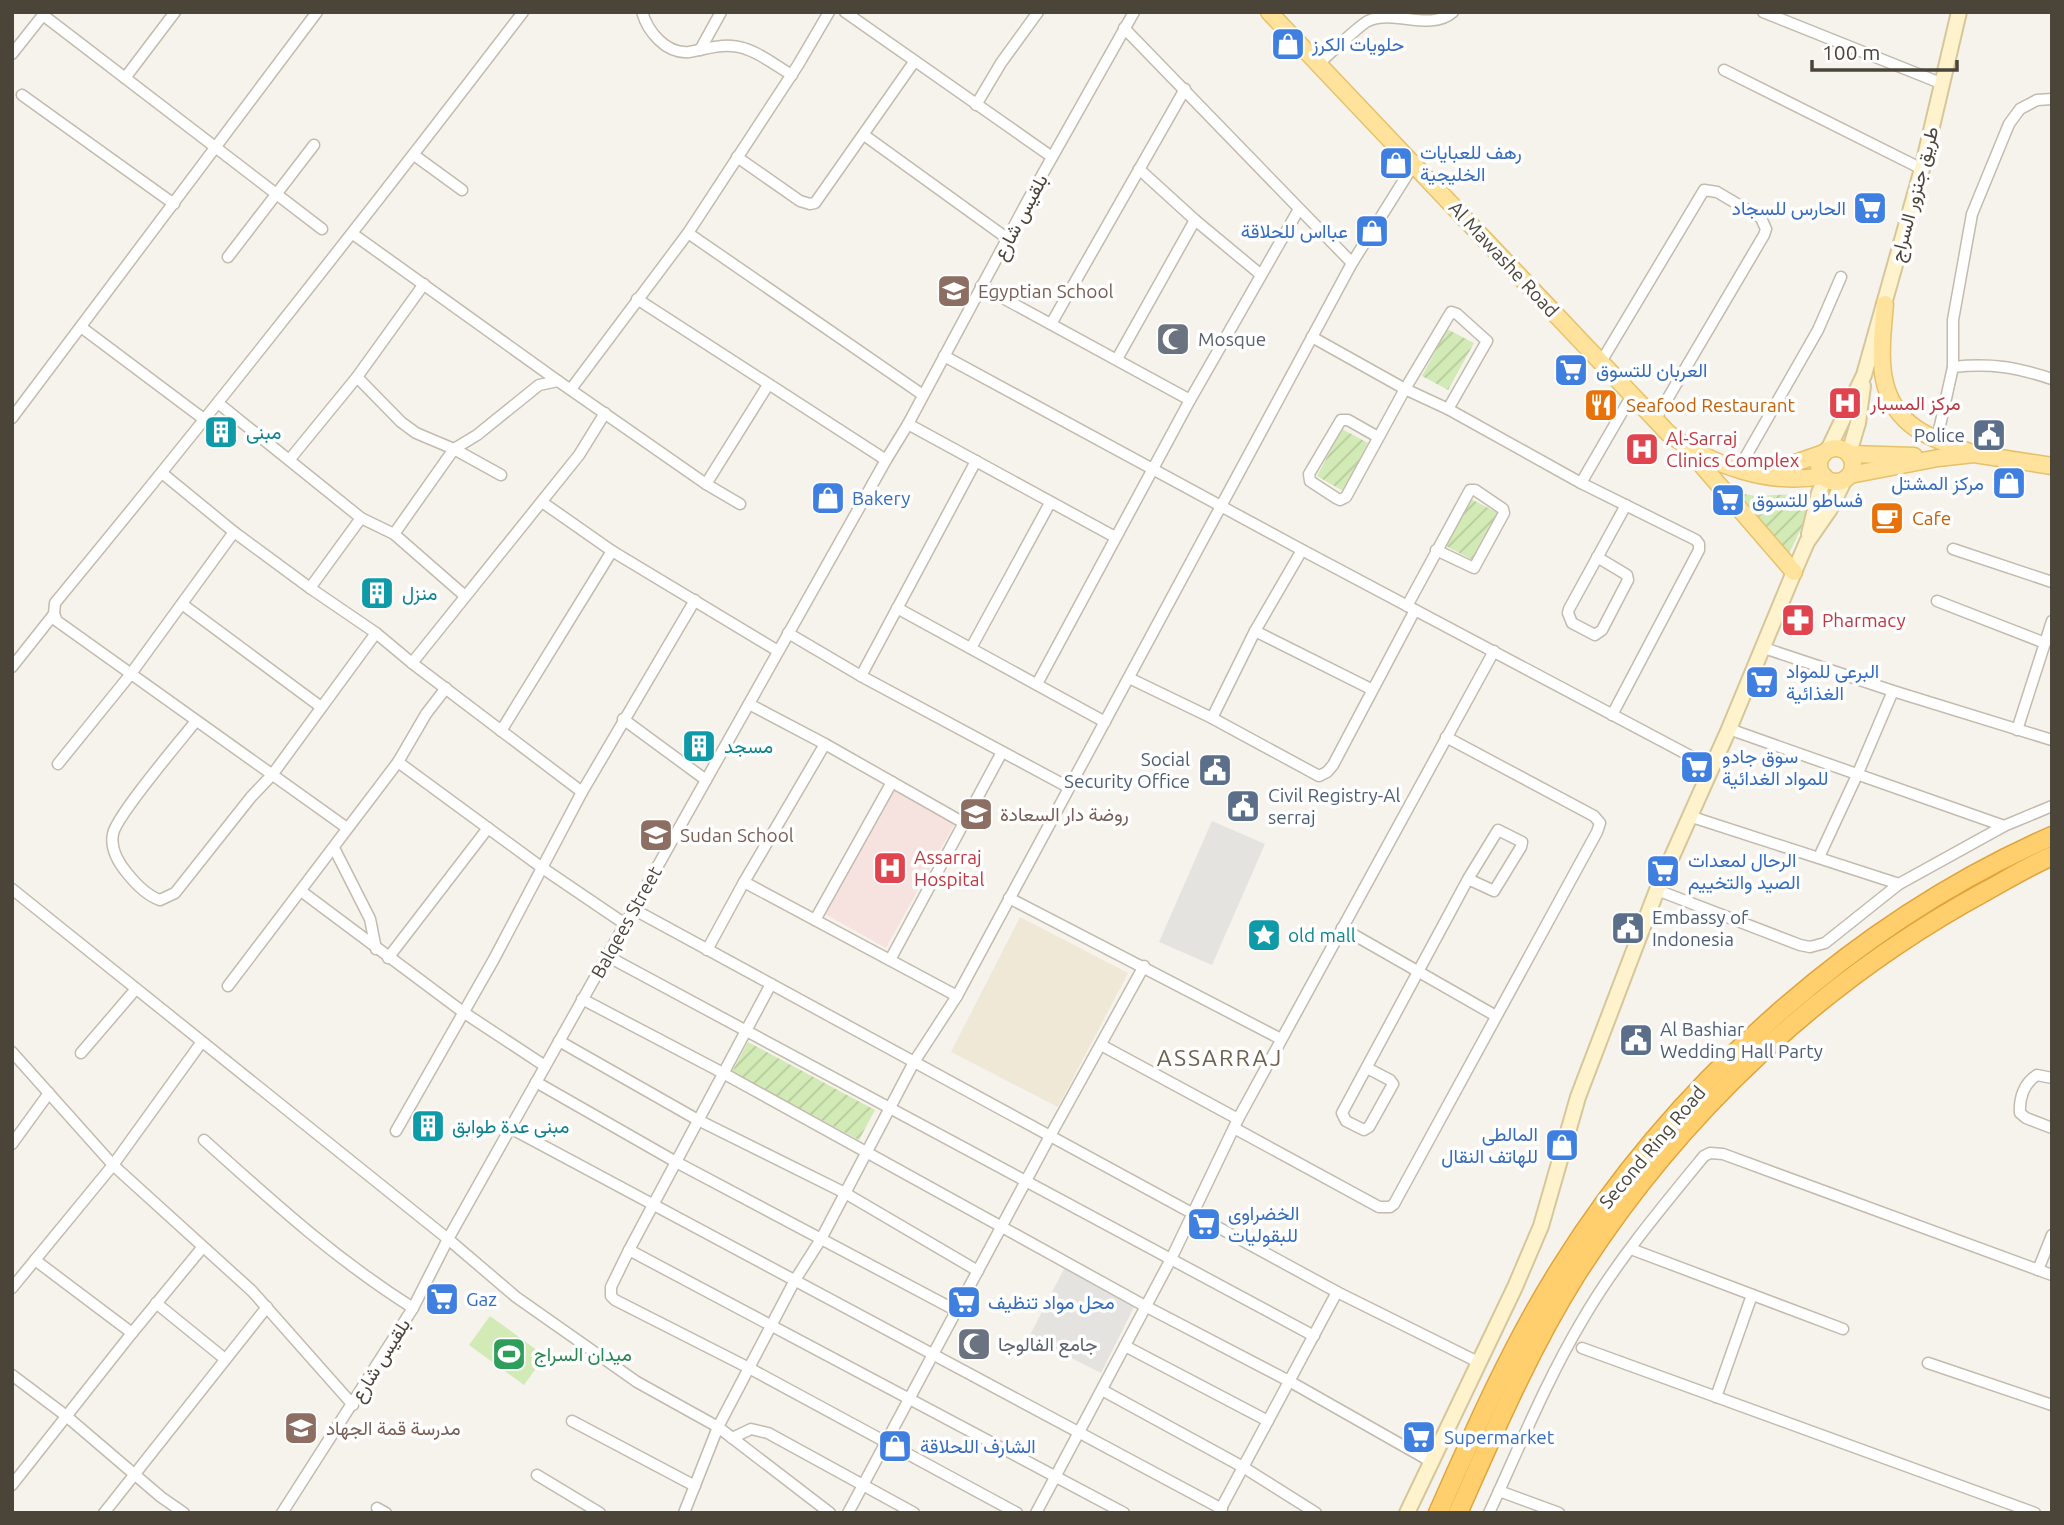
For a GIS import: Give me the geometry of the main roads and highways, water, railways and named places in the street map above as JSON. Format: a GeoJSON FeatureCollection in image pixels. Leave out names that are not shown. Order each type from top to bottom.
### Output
{"type":"FeatureCollection","features":[{"type":"Feature","properties":{"kind":"highway","name":"Second Ring Road"},"geometry":{"type":"LineString","coordinates":[[1438,1513],[1512,1351],[1561,1267],[1609,1196],[1698,1090],[1756,1032],[1903,917],[2052,836]]}},
{"type":"Feature","properties":{"kind":"highway","name":"Second Ring Road"},"geometry":{"type":"LineString","coordinates":[[1458,1513],[1529,1359],[1576,1276],[1622,1208],[1708,1106],[1766,1048],[1849,979],[1913,933],[2052,856]]}},
{"type":"Feature","properties":{"kind":"main road","name":"Al Mawashe Road"},"geometry":{"type":"LineString","coordinates":[[1269,12],[1655,420],[1685,445],[1709,459],[1738,470],[1795,479],[1825,477]]}},
{"type":"Feature","properties":{"kind":"main road"},"geometry":{"type":"LineString","coordinates":[[1885,304],[1882,375],[1887,395],[1896,411],[1908,423],[1937,439],[1974,454],[2052,466]]}},
{"type":"Feature","properties":{"kind":"main road"},"geometry":{"type":"LineString","coordinates":[[1685,445],[1794,572]]}},
{"type":"Feature","properties":{"kind":"main road"},"geometry":{"type":"LineString","coordinates":[[1760,474],[1798,463],[1837,447],[1849,454],[1938,458]]}},
{"type":"Feature","properties":{"kind":"main road"},"geometry":{"type":"LineString","coordinates":[[1826,451],[1819,464],[1825,477],[1833,481],[1938,458],[1974,454]]}},
{"type":"Feature","properties":{"kind":"main road"},"geometry":{"type":"LineString","coordinates":[[1847,477],[1853,467],[1849,454]]}},
{"type":"Feature","properties":{"kind":"place","name":"حلويات الكرز"},"geometry":{"type":"Point","coordinates":[1288,44]}},
{"type":"Feature","properties":{"kind":"place","name":"رهف للعبايات الخليجية"},"geometry":{"type":"Point","coordinates":[1396,163]}},
{"type":"Feature","properties":{"kind":"place","name":"الحارس للسجاد"},"geometry":{"type":"Point","coordinates":[1870,208]}},
{"type":"Feature","properties":{"kind":"place","name":"عبااس للحلاقة"},"geometry":{"type":"Point","coordinates":[1372,231]}},
{"type":"Feature","properties":{"kind":"place","name":"Egyptian School"},"geometry":{"type":"Point","coordinates":[954,291]}},
{"type":"Feature","properties":{"kind":"place","name":"Mosque"},"geometry":{"type":"Point","coordinates":[1173,339]}},
{"type":"Feature","properties":{"kind":"place","name":"العربان للتسوق"},"geometry":{"type":"Point","coordinates":[1571,370]}},
{"type":"Feature","properties":{"kind":"place","name":"مركز المسبار"},"geometry":{"type":"Point","coordinates":[1845,403]}},
{"type":"Feature","properties":{"kind":"place","name":"Seafood Restaurant"},"geometry":{"type":"Point","coordinates":[1601,405]}},
{"type":"Feature","properties":{"kind":"place","name":"مبنى"},"geometry":{"type":"Point","coordinates":[221,432]}},
{"type":"Feature","properties":{"kind":"place","name":"Police"},"geometry":{"type":"Point","coordinates":[1989,435]}},
{"type":"Feature","properties":{"kind":"place","name":"Al-Sarraj Clinics Complex"},"geometry":{"type":"Point","coordinates":[1642,449]}},
{"type":"Feature","properties":{"kind":"place","name":"مركز المشتل"},"geometry":{"type":"Point","coordinates":[2009,483]}},
{"type":"Feature","properties":{"kind":"place","name":"Bakery"},"geometry":{"type":"Point","coordinates":[828,498]}},
{"type":"Feature","properties":{"kind":"place","name":"فساطو للتسوق"},"geometry":{"type":"Point","coordinates":[1728,500]}},
{"type":"Feature","properties":{"kind":"place","name":"Cafe"},"geometry":{"type":"Point","coordinates":[1887,518]}},
{"type":"Feature","properties":{"kind":"place","name":"منزل"},"geometry":{"type":"Point","coordinates":[377,593]}},
{"type":"Feature","properties":{"kind":"place","name":"Pharmacy"},"geometry":{"type":"Point","coordinates":[1798,620]}},
{"type":"Feature","properties":{"kind":"place","name":"البرعي للمواد الغذائية"},"geometry":{"type":"Point","coordinates":[1762,682]}},
{"type":"Feature","properties":{"kind":"place","name":"مسجد"},"geometry":{"type":"Point","coordinates":[699,746]}},
{"type":"Feature","properties":{"kind":"place","name":"سوق جادو للمواد الغدائية"},"geometry":{"type":"Point","coordinates":[1697,767]}},
{"type":"Feature","properties":{"kind":"place","name":"Social Security Office"},"geometry":{"type":"Point","coordinates":[1215,770]}},
{"type":"Feature","properties":{"kind":"place","name":"Civil Registry-Al serraj"},"geometry":{"type":"Point","coordinates":[1243,806]}},
{"type":"Feature","properties":{"kind":"place","name":"روضة دار السعادة"},"geometry":{"type":"Point","coordinates":[976,814]}},
{"type":"Feature","properties":{"kind":"place","name":"Sudan School"},"geometry":{"type":"Point","coordinates":[656,835]}},
{"type":"Feature","properties":{"kind":"place","name":"Assarraj Hospital"},"geometry":{"type":"Point","coordinates":[890,868]}},
{"type":"Feature","properties":{"kind":"place","name":"الرحال لمعدات الصيد والتخييم"},"geometry":{"type":"Point","coordinates":[1663,871]}},
{"type":"Feature","properties":{"kind":"place","name":"Embassy of Indonesia"},"geometry":{"type":"Point","coordinates":[1628,928]}},
{"type":"Feature","properties":{"kind":"place","name":"old mall"},"geometry":{"type":"Point","coordinates":[1264,935]}},
{"type":"Feature","properties":{"kind":"place","name":"Al Bashiar Wedding Hall Party"},"geometry":{"type":"Point","coordinates":[1636,1040]}},
{"type":"Feature","properties":{"kind":"place","name":"مبنى عدة طوابق"},"geometry":{"type":"Point","coordinates":[428,1126]}},
{"type":"Feature","properties":{"kind":"place","name":"المالطى للهاتف النقال"},"geometry":{"type":"Point","coordinates":[1562,1145]}},
{"type":"Feature","properties":{"kind":"place","name":"الخضراوى للبقوليات"},"geometry":{"type":"Point","coordinates":[1204,1224]}},
{"type":"Feature","properties":{"kind":"place","name":"Gaz"},"geometry":{"type":"Point","coordinates":[442,1299]}},
{"type":"Feature","properties":{"kind":"place","name":"محل مواد تنظيف"},"geometry":{"type":"Point","coordinates":[964,1302]}},
{"type":"Feature","properties":{"kind":"place","name":"جامع الفالوجا"},"geometry":{"type":"Point","coordinates":[974,1344]}},
{"type":"Feature","properties":{"kind":"place","name":"ميدان السراج"},"geometry":{"type":"Point","coordinates":[509,1354]}},
{"type":"Feature","properties":{"kind":"place","name":"مدرسة قمة الجهاد"},"geometry":{"type":"Point","coordinates":[301,1428]}},
{"type":"Feature","properties":{"kind":"place","name":"Supermarket"},"geometry":{"type":"Point","coordinates":[1419,1437]}},
{"type":"Feature","properties":{"kind":"place","name":"الشارف اللحلاقة"},"geometry":{"type":"Point","coordinates":[895,1446]}},
{"type":"Feature","properties":{"kind":"district","name":"ASSARRAJ"},"geometry":{"type":"Point","coordinates":[1220,1058]}}]}
